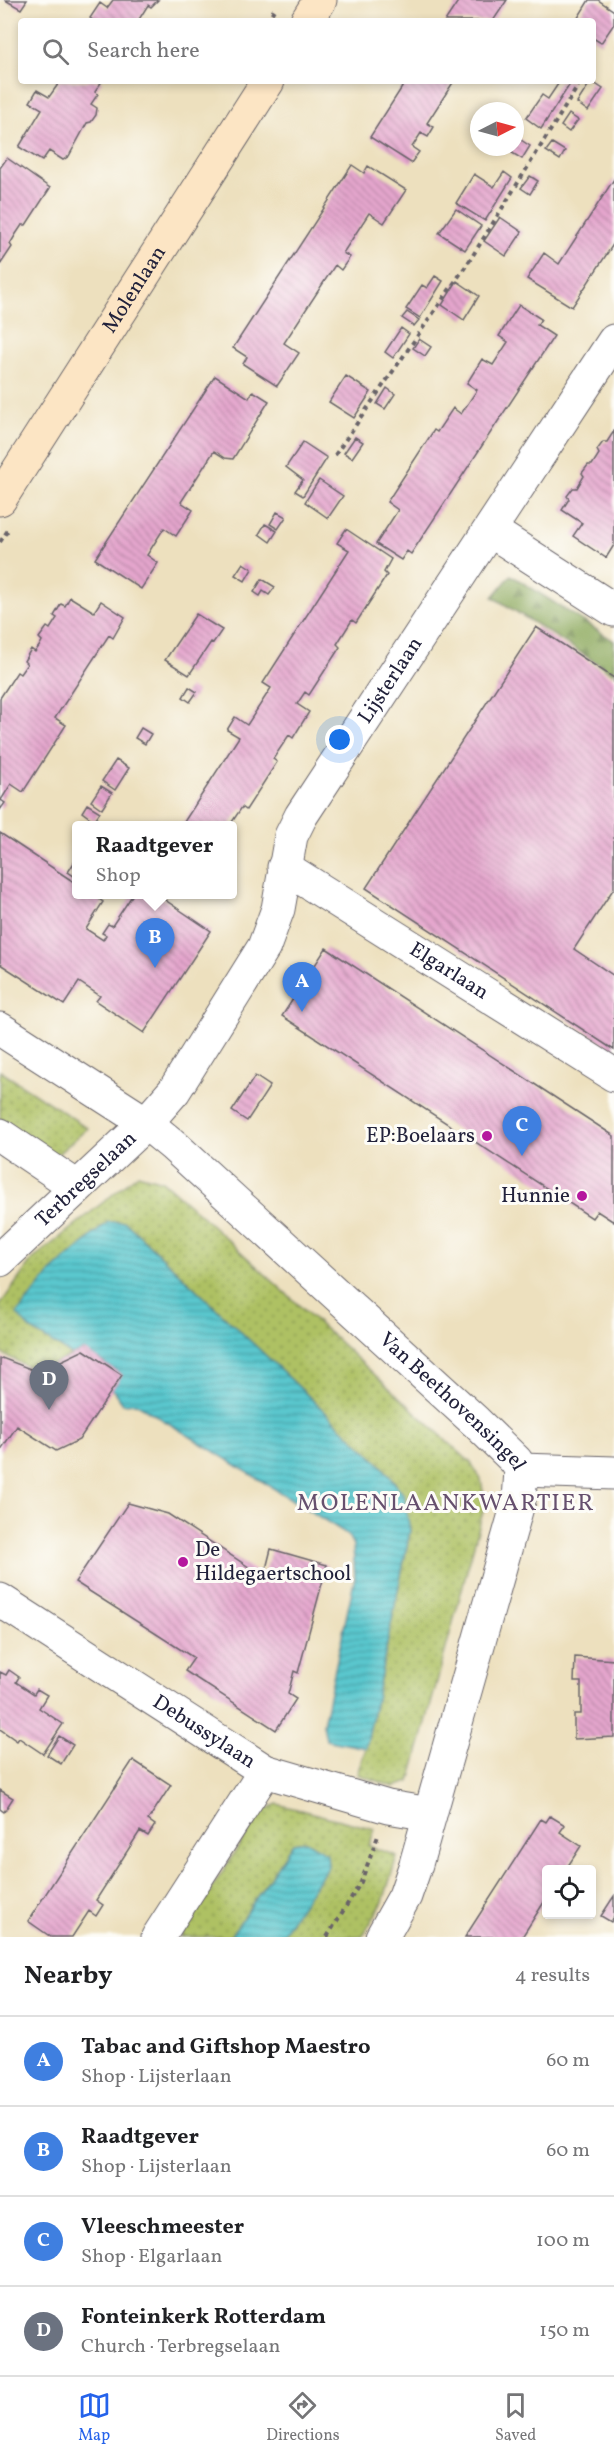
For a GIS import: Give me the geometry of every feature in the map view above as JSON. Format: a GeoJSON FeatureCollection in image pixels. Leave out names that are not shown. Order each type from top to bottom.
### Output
{"type":"FeatureCollection","features":[{"type":"Feature","properties":{"kind":"main road"},"geometry":{"type":"LineString","coordinates":[[309,18],[320,0]]}},
{"type":"Feature","properties":{"kind":"main road","name":"Molenlaan"},"geometry":{"type":"LineString","coordinates":[[0,499],[266,84]]}},
{"type":"Feature","properties":{"kind":"street","name":"Lijsterlaan"},"geometry":{"type":"LineString","coordinates":[[146,1123],[174,1091],[264,947],[278,909],[291,837],[301,816],[614,341]]}},
{"type":"Feature","properties":{"kind":"street"},"geometry":{"type":"LineString","coordinates":[[490,531],[614,610]]}},
{"type":"Feature","properties":{"kind":"street","name":"Elgarlaan"},"geometry":{"type":"LineString","coordinates":[[284,867],[614,1075]]}},
{"type":"Feature","properties":{"kind":"street","name":"Van Beethovensingel"},"geometry":{"type":"LineString","coordinates":[[0,1029],[146,1123],[235,1199],[468,1414],[516,1461],[521,1470],[522,1483],[519,1500],[430,1814],[405,1896],[382,1937]]}},
{"type":"Feature","properties":{"kind":"street","name":"Terbregselaan"},"geometry":{"type":"LineString","coordinates":[[0,1260],[146,1123]]}},
{"type":"Feature","properties":{"kind":"street"},"geometry":{"type":"LineString","coordinates":[[0,1135],[77,1187]]}},
{"type":"Feature","properties":{"kind":"street"},"geometry":{"type":"LineString","coordinates":[[521,1470],[614,1473]]}},
{"type":"Feature","properties":{"kind":"street","name":"Debussylaan"},"geometry":{"type":"LineString","coordinates":[[0,1600],[265,1771],[388,1807],[430,1814]]}},
{"type":"Feature","properties":{"kind":"street"},"geometry":{"type":"LineString","coordinates":[[158,1937],[265,1771]]}},
{"type":"Feature","properties":{"kind":"path"},"geometry":{"type":"LineString","coordinates":[[334,455],[470,260],[578,86]]}},
{"type":"Feature","properties":{"kind":"path"},"geometry":{"type":"LineString","coordinates":[[327,1937],[361,1882],[388,1807]]}},
{"type":"Feature","properties":{"kind":"green space"},"geometry":{"type":"Polygon","coordinates":[[[511,575],[614,641],[614,674],[493,597],[511,575]]]}},
{"type":"Feature","properties":{"kind":"green space"},"geometry":{"type":"Polygon","coordinates":[[[0,1071],[88,1128],[53,1158],[0,1122],[0,1071]]]}},
{"type":"Feature","properties":{"kind":"green space"},"geometry":{"type":"Polygon","coordinates":[[[138,1174],[162,1181],[205,1219],[471,1463],[481,1479],[485,1504],[410,1782],[394,1787],[357,1774],[366,1748],[410,1531],[395,1482],[381,1465],[125,1222],[108,1222],[51,1272],[30,1329],[72,1355],[38,1372],[3,1354],[0,1348],[0,1305],[32,1260],[138,1174]]]}},
{"type":"Feature","properties":{"kind":"green space"},"geometry":{"type":"Polygon","coordinates":[[[277,1804],[375,1829],[369,1846],[397,1856],[383,1902],[362,1937],[280,1937],[328,1866],[326,1854],[306,1841],[293,1843],[230,1937],[180,1937],[261,1812],[277,1804]]]}},
{"type":"Feature","properties":{"kind":"water"},"geometry":{"type":"Polygon","coordinates":[[[108,1222],[125,1222],[381,1465],[404,1495],[410,1531],[366,1748],[326,1740],[323,1724],[355,1577],[353,1545],[347,1534],[136,1403],[123,1404],[112,1389],[122,1375],[84,1350],[72,1355],[30,1329],[17,1314],[51,1272],[108,1222]]]}},
{"type":"Feature","properties":{"kind":"water"},"geometry":{"type":"Polygon","coordinates":[[[306,1841],[327,1854],[328,1866],[280,1937],[230,1937],[293,1843],[306,1841]]]}},
{"type":"Feature","properties":{"kind":"building"},"geometry":{"type":"Polygon","coordinates":[[[5,0],[27,0],[21,9],[5,0]]]}},
{"type":"Feature","properties":{"kind":"building"},"geometry":{"type":"Polygon","coordinates":[[[113,0],[158,0],[151,7],[148,5],[140,18],[90,18],[100,3],[107,8],[113,0]]]}},
{"type":"Feature","properties":{"kind":"building"},"geometry":{"type":"Polygon","coordinates":[[[459,0],[507,0],[495,18],[447,18],[459,0]]]}},
{"type":"Feature","properties":{"kind":"building"},"geometry":{"type":"Polygon","coordinates":[[[589,0],[598,0],[614,11],[614,24],[601,43],[596,40],[596,18],[578,18],[589,0]]]}},
{"type":"Feature","properties":{"kind":"building"},"geometry":{"type":"Polygon","coordinates":[[[58,84],[100,84],[95,92],[98,94],[91,104],[97,108],[96,115],[91,122],[87,123],[69,156],[63,160],[49,151],[42,161],[19,147],[42,109],[30,102],[37,90],[49,97],[58,84]]]}},
{"type":"Feature","properties":{"kind":"building"},"geometry":{"type":"Polygon","coordinates":[[[404,84],[452,84],[427,123],[434,127],[428,137],[421,133],[412,147],[419,152],[411,163],[370,137],[404,84]]]}},
{"type":"Feature","properties":{"kind":"building"},"geometry":{"type":"Polygon","coordinates":[[[558,84],[570,84],[541,129],[526,118],[542,95],[548,99],[558,84]]]}},
{"type":"Feature","properties":{"kind":"building"},"geometry":{"type":"Polygon","coordinates":[[[589,84],[596,84],[603,89],[588,111],[577,103],[589,84]]]}},
{"type":"Feature","properties":{"kind":"building"},"geometry":{"type":"Polygon","coordinates":[[[569,114],[578,120],[569,132],[561,126],[569,114]]]}},
{"type":"Feature","properties":{"kind":"building"},"geometry":{"type":"Polygon","coordinates":[[[524,142],[530,146],[524,156],[524,142]]]}},
{"type":"Feature","properties":{"kind":"building"},"geometry":{"type":"Polygon","coordinates":[[[552,143],[565,151],[560,160],[546,151],[552,143]]]}},
{"type":"Feature","properties":{"kind":"building"},"geometry":{"type":"Polygon","coordinates":[[[7,158],[50,188],[26,225],[22,225],[16,234],[10,244],[12,247],[0,265],[0,168],[7,158]]]}},
{"type":"Feature","properties":{"kind":"building"},"geometry":{"type":"Polygon","coordinates":[[[352,165],[364,173],[368,166],[406,190],[384,223],[369,213],[343,253],[350,257],[341,270],[335,265],[284,343],[299,353],[277,386],[243,364],[247,357],[233,348],[352,165]]]}},
{"type":"Feature","properties":{"kind":"building"},"geometry":{"type":"Polygon","coordinates":[[[504,172],[512,178],[485,221],[456,203],[474,174],[494,187],[504,172]]]}},
{"type":"Feature","properties":{"kind":"building"},"geometry":{"type":"Polygon","coordinates":[[[530,176],[538,181],[530,194],[521,188],[530,176]]]}},
{"type":"Feature","properties":{"kind":"building"},"geometry":{"type":"Polygon","coordinates":[[[614,179],[614,243],[572,307],[527,279],[544,253],[559,264],[614,179]]]}},
{"type":"Feature","properties":{"kind":"building"},"geometry":{"type":"Polygon","coordinates":[[[456,209],[481,226],[465,250],[439,233],[456,209]]]}},
{"type":"Feature","properties":{"kind":"building"},"geometry":{"type":"Polygon","coordinates":[[[500,217],[522,232],[506,256],[484,241],[500,217]]]}},
{"type":"Feature","properties":{"kind":"building"},"geometry":{"type":"Polygon","coordinates":[[[435,276],[443,281],[420,318],[406,309],[422,285],[427,288],[435,276]]]}},
{"type":"Feature","properties":{"kind":"building"},"geometry":{"type":"Polygon","coordinates":[[[457,281],[479,296],[464,320],[442,305],[457,281]]]}},
{"type":"Feature","properties":{"kind":"building"},"geometry":{"type":"Polygon","coordinates":[[[519,305],[541,319],[537,325],[554,336],[411,554],[407,551],[401,560],[376,544],[398,510],[387,502],[434,430],[437,432],[453,408],[461,414],[477,390],[467,383],[482,359],[493,365],[508,342],[499,336],[519,305]]]}},
{"type":"Feature","properties":{"kind":"building"},"geometry":{"type":"Polygon","coordinates":[[[407,312],[419,320],[414,326],[402,318],[407,312]]]}},
{"type":"Feature","properties":{"kind":"building"},"geometry":{"type":"Polygon","coordinates":[[[401,328],[409,334],[393,358],[385,352],[401,328]]]}},
{"type":"Feature","properties":{"kind":"building"},"geometry":{"type":"Polygon","coordinates":[[[419,339],[431,347],[425,356],[413,348],[419,339]]]}},
{"type":"Feature","properties":{"kind":"building"},"geometry":{"type":"Polygon","coordinates":[[[215,376],[249,398],[253,391],[269,401],[233,459],[225,458],[214,451],[181,502],[193,510],[176,536],[164,528],[147,555],[158,563],[141,589],[95,559],[215,376]]]}},
{"type":"Feature","properties":{"kind":"building"},"geometry":{"type":"Polygon","coordinates":[[[346,376],[371,392],[354,418],[329,402],[346,376]]]}},
{"type":"Feature","properties":{"kind":"building"},"geometry":{"type":"Polygon","coordinates":[[[387,388],[395,394],[385,409],[377,404],[387,388]]]}},
{"type":"Feature","properties":{"kind":"building"},"geometry":{"type":"Polygon","coordinates":[[[614,431],[614,545],[606,558],[573,536],[582,523],[562,510],[569,499],[567,496],[573,488],[577,488],[584,476],[582,473],[588,465],[592,465],[599,454],[597,450],[603,442],[607,442],[614,431]]]}},
{"type":"Feature","properties":{"kind":"building"},"geometry":{"type":"Polygon","coordinates":[[[355,437],[363,442],[352,458],[344,453],[355,437]]]}},
{"type":"Feature","properties":{"kind":"building"},"geometry":{"type":"Polygon","coordinates":[[[303,442],[327,458],[303,496],[295,491],[303,480],[286,467],[303,442]]]}},
{"type":"Feature","properties":{"kind":"building"},"geometry":{"type":"Polygon","coordinates":[[[319,480],[343,496],[328,518],[305,502],[319,480]]]}},
{"type":"Feature","properties":{"kind":"building"},"geometry":{"type":"Polygon","coordinates":[[[277,512],[286,517],[278,529],[270,524],[277,512]]]}},
{"type":"Feature","properties":{"kind":"building"},"geometry":{"type":"Polygon","coordinates":[[[265,524],[277,531],[270,542],[259,534],[265,524]]]}},
{"type":"Feature","properties":{"kind":"building"},"geometry":{"type":"Polygon","coordinates":[[[346,529],[391,559],[384,572],[387,575],[356,623],[352,620],[337,644],[340,647],[309,695],[305,692],[297,704],[309,712],[293,738],[289,735],[273,759],[277,762],[246,810],[242,807],[233,821],[185,821],[239,737],[227,730],[235,717],[247,725],[271,688],[263,683],[349,550],[337,543],[346,529]]]}},
{"type":"Feature","properties":{"kind":"building"},"geometry":{"type":"Polygon","coordinates":[[[243,563],[252,569],[245,581],[235,575],[243,563]]]}},
{"type":"Feature","properties":{"kind":"building"},"geometry":{"type":"Polygon","coordinates":[[[262,579],[275,587],[269,595],[263,591],[260,596],[254,592],[262,579]]]}},
{"type":"Feature","properties":{"kind":"building"},"geometry":{"type":"Polygon","coordinates":[[[70,597],[94,612],[101,601],[125,617],[113,638],[109,635],[55,718],[66,725],[23,792],[11,784],[1,800],[5,803],[0,810],[0,698],[17,672],[20,674],[27,664],[24,661],[31,649],[35,652],[40,645],[42,641],[39,638],[47,627],[50,629],[57,618],[54,616],[61,604],[65,606],[70,597]]]}},
{"type":"Feature","properties":{"kind":"building"},"geometry":{"type":"Polygon","coordinates":[[[196,614],[222,630],[189,675],[165,660],[196,614]]]}},
{"type":"Feature","properties":{"kind":"building"},"geometry":{"type":"Polygon","coordinates":[[[536,627],[614,678],[614,888],[574,949],[614,976],[614,1050],[366,888],[536,627]]]}},
{"type":"Feature","properties":{"kind":"building"},"geometry":{"type":"Polygon","coordinates":[[[189,687],[197,692],[190,702],[183,697],[189,687]]]}},
{"type":"Feature","properties":{"kind":"building"},"geometry":{"type":"Polygon","coordinates":[[[141,728],[151,734],[145,744],[135,738],[141,728]]]}},
{"type":"Feature","properties":{"kind":"building"},"geometry":{"type":"Polygon","coordinates":[[[116,760],[129,768],[115,790],[102,781],[116,760]]]}},
{"type":"Feature","properties":{"kind":"building"},"geometry":{"type":"Polygon","coordinates":[[[101,786],[112,793],[102,809],[91,801],[101,786]]]}},
{"type":"Feature","properties":{"kind":"building"},"geometry":{"type":"Polygon","coordinates":[[[87,804],[100,812],[94,821],[82,812],[87,804]]]}},
{"type":"Feature","properties":{"kind":"building"},"geometry":{"type":"Polygon","coordinates":[[[0,833],[72,881],[72,899],[99,899],[103,902],[86,929],[103,940],[106,935],[102,933],[108,924],[112,926],[130,899],[163,899],[211,931],[144,1033],[96,1001],[100,996],[79,982],[64,1005],[0,964],[0,833]]]}},
{"type":"Feature","properties":{"kind":"building"},"geometry":{"type":"Polygon","coordinates":[[[326,948],[614,1136],[614,1222],[597,1211],[592,1218],[282,1016],[326,948]]]}},
{"type":"Feature","properties":{"kind":"building"},"geometry":{"type":"Polygon","coordinates":[[[255,1076],[270,1086],[247,1121],[232,1111],[255,1076]]]}},
{"type":"Feature","properties":{"kind":"building"},"geometry":{"type":"Polygon","coordinates":[[[84,1350],[122,1375],[79,1440],[56,1451],[17,1426],[0,1451],[0,1359],[38,1372],[84,1350]]]}},
{"type":"Feature","properties":{"kind":"building"},"geometry":{"type":"Polygon","coordinates":[[[128,1503],[168,1514],[264,1577],[271,1549],[327,1565],[298,1673],[294,1671],[288,1694],[296,1699],[276,1730],[185,1671],[194,1658],[75,1582],[128,1503]]]}},
{"type":"Feature","properties":{"kind":"building"},"geometry":{"type":"Polygon","coordinates":[[[575,1657],[614,1660],[614,1737],[574,1739],[574,1714],[581,1714],[581,1682],[574,1682],[575,1657]]]}},
{"type":"Feature","properties":{"kind":"building"},"geometry":{"type":"Polygon","coordinates":[[[9,1670],[19,1677],[16,1682],[34,1694],[37,1689],[47,1695],[39,1708],[63,1724],[43,1754],[19,1738],[17,1741],[0,1729],[0,1672],[6,1675],[9,1670]]]}},
{"type":"Feature","properties":{"kind":"building"},"geometry":{"type":"Polygon","coordinates":[[[59,1736],[73,1745],[61,1764],[47,1755],[59,1736]]]}},
{"type":"Feature","properties":{"kind":"building"},"geometry":{"type":"Polygon","coordinates":[[[133,1760],[171,1785],[148,1820],[155,1825],[148,1836],[140,1831],[96,1900],[103,1905],[96,1916],[89,1911],[72,1937],[51,1937],[28,1921],[133,1760]]]}},
{"type":"Feature","properties":{"kind":"building"},"geometry":{"type":"Polygon","coordinates":[[[0,1790],[13,1798],[4,1812],[0,1809],[0,1790]]]}},
{"type":"Feature","properties":{"kind":"building"},"geometry":{"type":"Polygon","coordinates":[[[550,1816],[565,1825],[560,1832],[581,1846],[569,1865],[542,1865],[542,1905],[522,1937],[465,1937],[541,1819],[546,1822],[550,1816]]]}},
{"type":"Feature","properties":{"kind":"building"},"geometry":{"type":"Polygon","coordinates":[[[614,1896],[614,1917],[611,1922],[601,1916],[614,1896]]]}},
{"type":"Feature","properties":{"kind":"place","name":"Raadtgever"},"geometry":{"type":"Point","coordinates":[155,968]}},
{"type":"Feature","properties":{"kind":"place","name":"Tabac and Giftshop Maestro"},"geometry":{"type":"Point","coordinates":[302,1012]}},
{"type":"Feature","properties":{"kind":"place","name":"EP:Boelaars"},"geometry":{"type":"Point","coordinates":[487,1136]}},
{"type":"Feature","properties":{"kind":"place","name":"Vleeschmeester"},"geometry":{"type":"Point","coordinates":[522,1156]}},
{"type":"Feature","properties":{"kind":"place","name":"Hunnie"},"geometry":{"type":"Point","coordinates":[582,1196]}},
{"type":"Feature","properties":{"kind":"place","name":"Fonteinkerk Rotterdam"},"geometry":{"type":"Point","coordinates":[49,1410]}},
{"type":"Feature","properties":{"kind":"place","name":"De Hildegaertschool"},"geometry":{"type":"Point","coordinates":[183,1562]}},
{"type":"Feature","properties":{"kind":"district","name":"MOLENLAANKWARTIER"},"geometry":{"type":"Point","coordinates":[446,1504]}}]}
